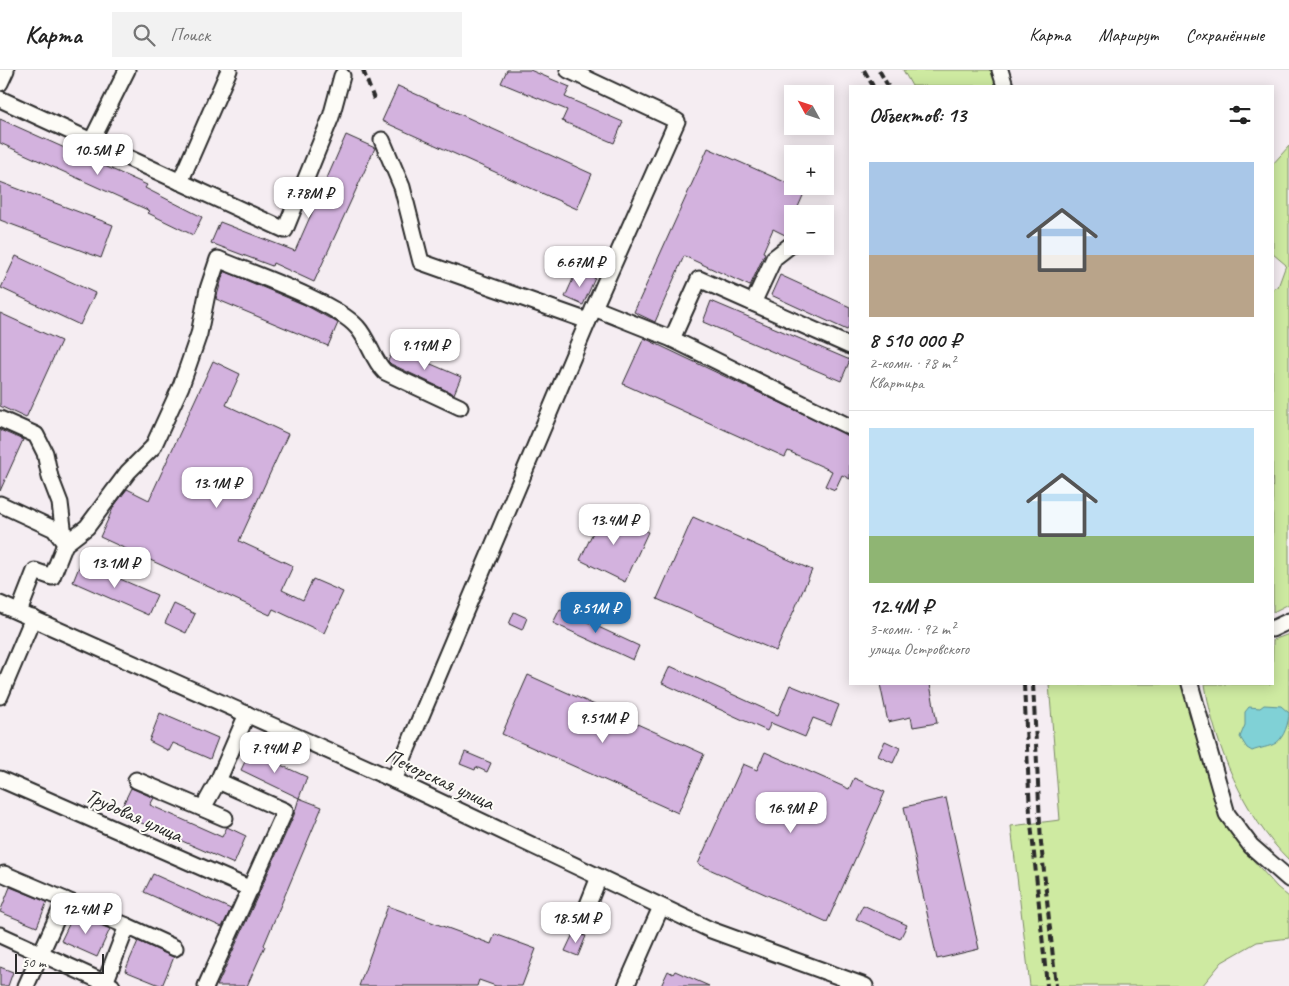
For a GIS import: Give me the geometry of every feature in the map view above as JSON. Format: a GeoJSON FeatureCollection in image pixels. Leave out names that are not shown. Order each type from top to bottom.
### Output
{"type":"FeatureCollection","features":[{"type":"Feature","properties":{"kind":"street"},"geometry":{"type":"LineString","coordinates":[[0,83],[6,70]]}},
{"type":"Feature","properties":{"kind":"street"},"geometry":{"type":"LineString","coordinates":[[90,142],[127,70]]}},
{"type":"Feature","properties":{"kind":"street"},"geometry":{"type":"LineString","coordinates":[[180,182],[229,70]]}},
{"type":"Feature","properties":{"kind":"street"},"geometry":{"type":"LineString","coordinates":[[394,780],[591,314],[677,121],[568,70]]}},
{"type":"Feature","properties":{"kind":"street"},"geometry":{"type":"LineString","coordinates":[[1000,70],[1005,85]]}},
{"type":"Feature","properties":{"kind":"street"},"geometry":{"type":"LineString","coordinates":[[0,99],[284,230],[331,117],[342,76]]}},
{"type":"Feature","properties":{"kind":"street"},"geometry":{"type":"LineString","coordinates":[[382,140],[402,187],[421,262],[672,339],[849,426]]}},
{"type":"Feature","properties":{"kind":"street"},"geometry":{"type":"LineString","coordinates":[[753,302],[774,258],[784,250]]}},
{"type":"Feature","properties":{"kind":"street"},"geometry":{"type":"LineString","coordinates":[[65,544],[87,527],[128,472],[153,446],[181,386],[196,342],[208,288],[218,259],[328,306],[357,327],[376,363],[385,372],[460,407]]}},
{"type":"Feature","properties":{"kind":"street"},"geometry":{"type":"LineString","coordinates":[[672,339],[699,279],[849,346]]}},
{"type":"Feature","properties":{"kind":"street"},"geometry":{"type":"LineString","coordinates":[[0,419],[36,435],[45,453],[50,477],[60,503],[65,544],[52,577],[35,571],[26,616],[0,696]]}},
{"type":"Feature","properties":{"kind":"street"},"geometry":{"type":"LineString","coordinates":[[0,504],[54,529],[65,544]]}},
{"type":"Feature","properties":{"kind":"street","name":"Печорская улица"},"geometry":{"type":"LineString","coordinates":[[0,604],[394,780],[711,930],[865,986]]}},
{"type":"Feature","properties":{"kind":"street"},"geometry":{"type":"LineString","coordinates":[[1274,628],[1289,621]]}},
{"type":"Feature","properties":{"kind":"street"},"geometry":{"type":"LineString","coordinates":[[1190,685],[1227,814],[1252,846],[1289,880]]}},
{"type":"Feature","properties":{"kind":"street"},"geometry":{"type":"LineString","coordinates":[[202,808],[218,781],[247,714]]}},
{"type":"Feature","properties":{"kind":"street","name":"Трудовая улица"},"geometry":{"type":"LineString","coordinates":[[0,779],[251,889]]}},
{"type":"Feature","properties":{"kind":"street"},"geometry":{"type":"LineString","coordinates":[[136,780],[225,818]]}},
{"type":"Feature","properties":{"kind":"street"},"geometry":{"type":"LineString","coordinates":[[206,986],[285,811],[218,781]]}},
{"type":"Feature","properties":{"kind":"street"},"geometry":{"type":"LineString","coordinates":[[4,874],[175,948]]}},
{"type":"Feature","properties":{"kind":"street"},"geometry":{"type":"LineString","coordinates":[[578,927],[599,878]]}},
{"type":"Feature","properties":{"kind":"street"},"geometry":{"type":"LineString","coordinates":[[26,986],[65,900]]}},
{"type":"Feature","properties":{"kind":"street"},"geometry":{"type":"LineString","coordinates":[[626,986],[661,907]]}},
{"type":"Feature","properties":{"kind":"street"},"geometry":{"type":"LineString","coordinates":[[0,935],[104,984],[126,926]]}},
{"type":"Feature","properties":{"kind":"green space"},"geometry":{"type":"Polygon","coordinates":[[[903,70],[992,70],[999,85],[911,85],[903,70]]]}},
{"type":"Feature","properties":{"kind":"green space"},"geometry":{"type":"Polygon","coordinates":[[[1289,146],[1289,604],[1274,612],[1274,288],[1278,287],[1286,265],[1274,255],[1274,163],[1289,146]]]}},
{"type":"Feature","properties":{"kind":"green space"},"geometry":{"type":"Polygon","coordinates":[[[1289,634],[1289,860],[1258,823],[1245,801],[1224,755],[1209,707],[1205,685],[1274,685],[1274,640],[1289,634]]]}},
{"type":"Feature","properties":{"kind":"green space"},"geometry":{"type":"Polygon","coordinates":[[[1049,685],[1182,685],[1222,820],[1245,851],[1277,887],[1289,897],[1289,938],[1257,942],[1222,962],[1202,986],[1030,986],[1011,826],[1060,820],[1049,685]]]}},
{"type":"Feature","properties":{"kind":"water"},"geometry":{"type":"Polygon","coordinates":[[[1264,705],[1281,706],[1289,713],[1287,725],[1279,741],[1271,746],[1252,751],[1247,748],[1240,737],[1245,725],[1245,712],[1249,707],[1260,708],[1264,705]]]}},
{"type":"Feature","properties":{"kind":"building"},"geometry":{"type":"Polygon","coordinates":[[[507,70],[530,70],[570,87],[565,97],[623,122],[614,143],[562,121],[567,110],[501,83],[507,70]]]}},
{"type":"Feature","properties":{"kind":"building"},"geometry":{"type":"Polygon","coordinates":[[[398,86],[592,174],[577,209],[382,121],[398,86]]]}},
{"type":"Feature","properties":{"kind":"building"},"geometry":{"type":"Polygon","coordinates":[[[0,119],[147,185],[145,188],[202,217],[193,235],[148,213],[150,211],[0,143],[0,119]]]}},
{"type":"Feature","properties":{"kind":"building"},"geometry":{"type":"Polygon","coordinates":[[[346,135],[375,148],[314,282],[273,263],[272,266],[211,243],[220,222],[295,251],[346,135]]]}},
{"type":"Feature","properties":{"kind":"building"},"geometry":{"type":"Polygon","coordinates":[[[708,148],[784,182],[784,195],[803,195],[799,205],[784,205],[784,234],[773,229],[763,252],[765,253],[750,286],[684,256],[655,322],[634,312],[708,148]]]}},
{"type":"Feature","properties":{"kind":"building"},"geometry":{"type":"Polygon","coordinates":[[[0,182],[113,225],[101,258],[0,220],[0,182]]]}},
{"type":"Feature","properties":{"kind":"building"},"geometry":{"type":"Polygon","coordinates":[[[16,256],[95,293],[80,325],[1,288],[16,256]]]}},
{"type":"Feature","properties":{"kind":"building"},"geometry":{"type":"Polygon","coordinates":[[[577,270],[595,278],[583,305],[565,297],[577,270]]]}},
{"type":"Feature","properties":{"kind":"building"},"geometry":{"type":"Polygon","coordinates":[[[224,271],[305,305],[338,323],[328,346],[216,299],[224,271]]]}},
{"type":"Feature","properties":{"kind":"building"},"geometry":{"type":"Polygon","coordinates":[[[780,275],[849,307],[849,326],[847,330],[771,295],[780,275]]]}},
{"type":"Feature","properties":{"kind":"building"},"geometry":{"type":"Polygon","coordinates":[[[711,301],[849,360],[849,362],[841,381],[703,322],[711,301]]]}},
{"type":"Feature","properties":{"kind":"building"},"geometry":{"type":"Polygon","coordinates":[[[0,313],[61,341],[26,418],[0,406],[0,313]]]}},
{"type":"Feature","properties":{"kind":"building"},"geometry":{"type":"Polygon","coordinates":[[[644,338],[849,436],[849,478],[842,475],[835,490],[825,486],[832,471],[788,451],[785,457],[623,384],[644,338]]]}},
{"type":"Feature","properties":{"kind":"building"},"geometry":{"type":"Polygon","coordinates":[[[394,348],[461,377],[454,394],[391,364],[388,361],[394,348]]]}},
{"type":"Feature","properties":{"kind":"building"},"geometry":{"type":"Polygon","coordinates":[[[213,361],[240,374],[226,405],[288,434],[239,541],[293,566],[282,590],[303,600],[313,579],[343,592],[324,633],[273,609],[270,615],[100,537],[114,506],[127,489],[149,500],[213,361]]]}},
{"type":"Feature","properties":{"kind":"building"},"geometry":{"type":"Polygon","coordinates":[[[0,430],[23,440],[0,491],[0,430]]]}},
{"type":"Feature","properties":{"kind":"building"},"geometry":{"type":"Polygon","coordinates":[[[603,511],[648,532],[625,582],[580,560],[603,511]]]}},
{"type":"Feature","properties":{"kind":"building"},"geometry":{"type":"Polygon","coordinates":[[[693,517],[812,570],[776,651],[657,599],[693,517]]]}},
{"type":"Feature","properties":{"kind":"building"},"geometry":{"type":"Polygon","coordinates":[[[81,562],[157,595],[148,615],[73,582],[81,562]]]}},
{"type":"Feature","properties":{"kind":"building"},"geometry":{"type":"Polygon","coordinates":[[[174,604],[195,614],[186,633],[165,623],[174,604]]]}},
{"type":"Feature","properties":{"kind":"building"},"geometry":{"type":"Polygon","coordinates":[[[560,609],[639,646],[633,660],[553,623],[560,609]]]}},
{"type":"Feature","properties":{"kind":"building"},"geometry":{"type":"Polygon","coordinates":[[[514,612],[527,618],[522,630],[509,624],[514,612]]]}},
{"type":"Feature","properties":{"kind":"building"},"geometry":{"type":"Polygon","coordinates":[[[670,666],[778,715],[790,685],[839,705],[831,725],[813,718],[805,737],[771,723],[767,731],[662,683],[670,666]]]}},
{"type":"Feature","properties":{"kind":"building"},"geometry":{"type":"Polygon","coordinates":[[[528,675],[704,754],[678,813],[502,734],[528,675]]]}},
{"type":"Feature","properties":{"kind":"building"},"geometry":{"type":"Polygon","coordinates":[[[880,685],[930,685],[937,723],[913,727],[911,717],[888,722],[880,685]]]}},
{"type":"Feature","properties":{"kind":"building"},"geometry":{"type":"Polygon","coordinates":[[[160,713],[218,738],[210,759],[173,743],[169,751],[149,741],[160,713]]]}},
{"type":"Feature","properties":{"kind":"building"},"geometry":{"type":"Polygon","coordinates":[[[885,741],[900,748],[893,763],[878,756],[885,741]]]}},
{"type":"Feature","properties":{"kind":"building"},"geometry":{"type":"Polygon","coordinates":[[[250,751],[307,777],[299,798],[241,770],[250,751]]]}},
{"type":"Feature","properties":{"kind":"building"},"geometry":{"type":"Polygon","coordinates":[[[465,752],[491,763],[487,772],[476,767],[475,770],[460,764],[465,752]]]}},
{"type":"Feature","properties":{"kind":"building"},"geometry":{"type":"Polygon","coordinates":[[[765,752],[849,789],[854,778],[885,792],[827,922],[698,864],[743,764],[757,770],[765,752]]]}},
{"type":"Feature","properties":{"kind":"building"},"geometry":{"type":"Polygon","coordinates":[[[131,788],[154,798],[150,805],[222,837],[227,827],[246,836],[234,864],[119,813],[131,788]]]}},
{"type":"Feature","properties":{"kind":"building"},"geometry":{"type":"Polygon","coordinates":[[[299,798],[322,807],[265,946],[247,986],[217,986],[294,815],[299,798]]]}},
{"type":"Feature","properties":{"kind":"building"},"geometry":{"type":"Polygon","coordinates":[[[946,798],[979,949],[937,959],[904,807],[946,798]]]}},
{"type":"Feature","properties":{"kind":"building"},"geometry":{"type":"Polygon","coordinates":[[[153,874],[231,909],[222,927],[144,892],[153,874]]]}},
{"type":"Feature","properties":{"kind":"building"},"geometry":{"type":"Polygon","coordinates":[[[10,887],[47,902],[37,927],[0,912],[10,887]]]}},
{"type":"Feature","properties":{"kind":"building"},"geometry":{"type":"Polygon","coordinates":[[[863,905],[907,925],[900,939],[856,919],[863,905]]]}},
{"type":"Feature","properties":{"kind":"building"},"geometry":{"type":"Polygon","coordinates":[[[388,906],[491,944],[495,934],[536,949],[522,986],[496,986],[479,980],[477,986],[359,986],[388,906]]]}},
{"type":"Feature","properties":{"kind":"building"},"geometry":{"type":"Polygon","coordinates":[[[74,914],[110,929],[97,957],[61,941],[74,914]]]}},
{"type":"Feature","properties":{"kind":"building"},"geometry":{"type":"Polygon","coordinates":[[[573,934],[586,936],[578,956],[565,951],[573,934]]]}},
{"type":"Feature","properties":{"kind":"building"},"geometry":{"type":"Polygon","coordinates":[[[138,941],[174,957],[162,986],[125,971],[138,941]]]}},
{"type":"Feature","properties":{"kind":"building"},"geometry":{"type":"Polygon","coordinates":[[[0,967],[13,972],[8,986],[0,986],[0,967]]]}},
{"type":"Feature","properties":{"kind":"building"},"geometry":{"type":"Polygon","coordinates":[[[668,971],[673,974],[675,971],[709,986],[661,986],[668,971]]]}},
{"type":"Feature","properties":{"kind":"railway"},"geometry":{"type":"LineString","coordinates":[[363,70],[374,99]]}},
{"type":"Feature","properties":{"kind":"railway"},"geometry":{"type":"LineString","coordinates":[[864,70],[872,85]]}},
{"type":"Feature","properties":{"kind":"railway"},"geometry":{"type":"LineString","coordinates":[[879,70],[887,85]]}},
{"type":"Feature","properties":{"kind":"railway"},"geometry":{"type":"LineString","coordinates":[[1024,685],[1030,813],[1047,986]]}},
{"type":"Feature","properties":{"kind":"railway"},"geometry":{"type":"LineString","coordinates":[[1033,685],[1041,843],[1056,986]]}}]}
